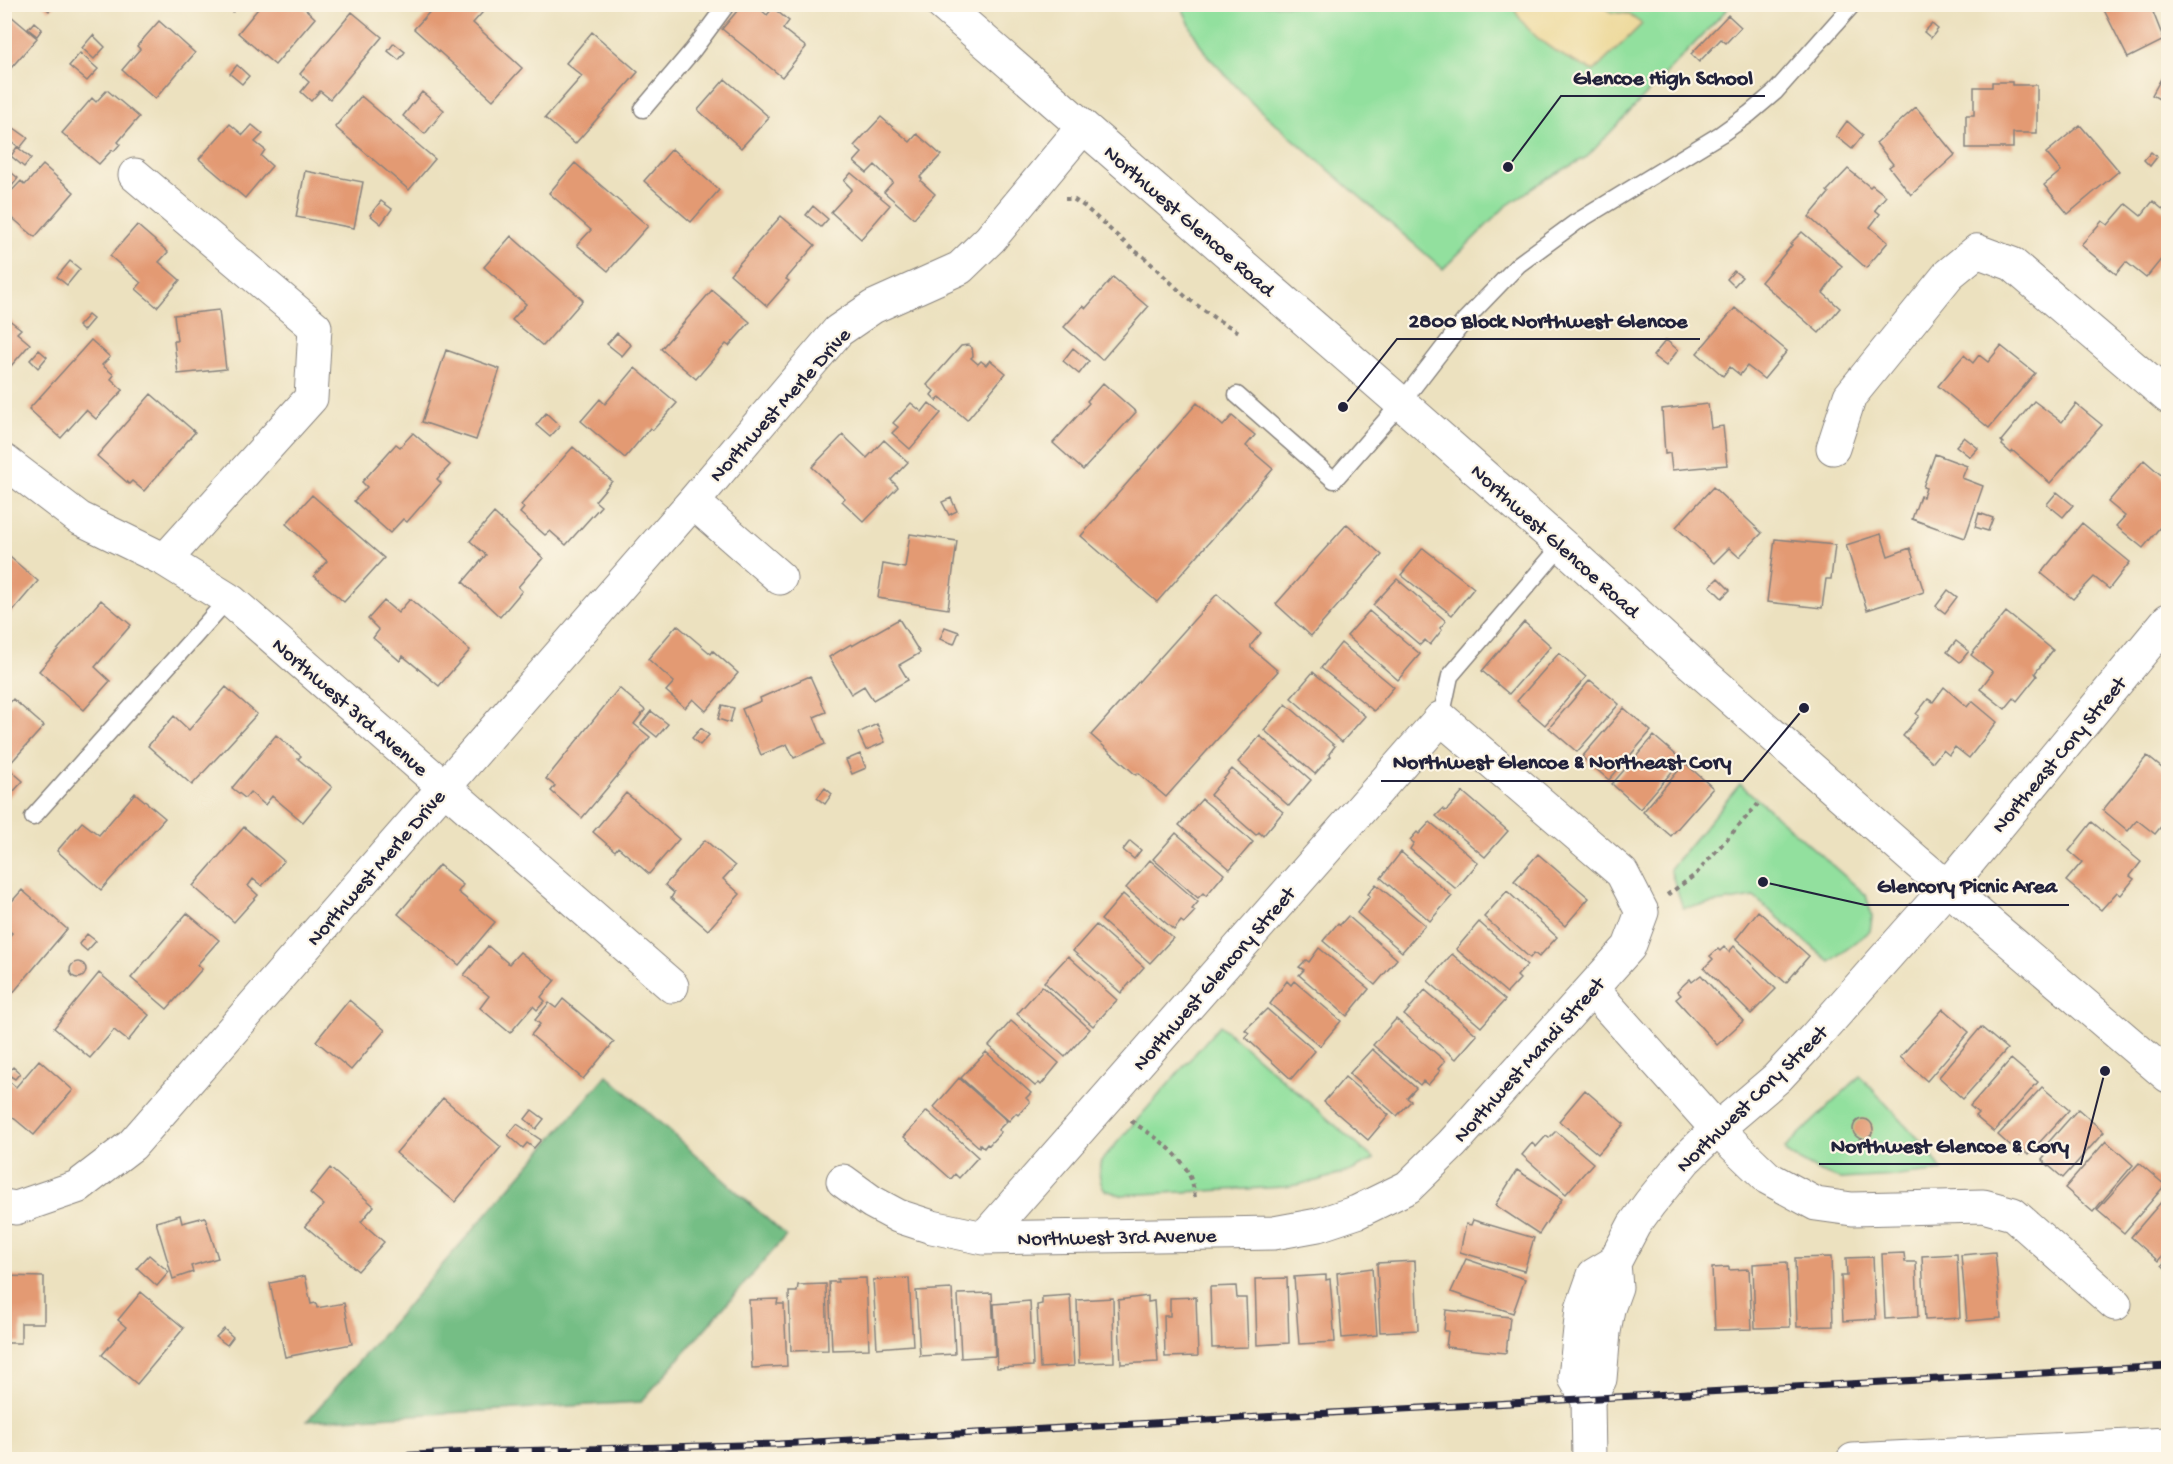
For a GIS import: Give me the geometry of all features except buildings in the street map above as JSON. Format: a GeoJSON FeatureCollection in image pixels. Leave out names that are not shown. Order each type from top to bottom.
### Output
{"type":"FeatureCollection","features":[{"type":"Feature","properties":{"kind":"street","name":"Northwest Glencoe Road"},"geometry":{"type":"LineString","coordinates":[[942,4],[1401,403],[1947,888],[2169,1076]]}},
{"type":"Feature","properties":{"kind":"street","name":"Northwest Merle Drive"},"geometry":{"type":"LineString","coordinates":[[19,1204],[77,1187],[132,1145],[693,502],[838,331],[873,307],[960,268],[990,239],[1083,128]]}},
{"type":"Feature","properties":{"kind":"street"},"geometry":{"type":"LineString","coordinates":[[135,175],[315,327],[311,398],[165,560]]}},
{"type":"Feature","properties":{"kind":"street"},"geometry":{"type":"LineString","coordinates":[[1833,448],[1850,396],[1949,274],[1977,251],[2012,264],[2169,397]]}},
{"type":"Feature","properties":{"kind":"street","name":"Northwest 3rd Avenue"},"geometry":{"type":"LineString","coordinates":[[4,461],[79,518],[165,560],[228,599],[672,986]]}},
{"type":"Feature","properties":{"kind":"street","name":"Northwest Merle Drive"},"geometry":{"type":"LineString","coordinates":[[693,502],[780,578]]}},
{"type":"Feature","properties":{"kind":"street","name":"Northeast Cory Street"},"geometry":{"type":"LineString","coordinates":[[1947,888],[2169,620]]}},
{"type":"Feature","properties":{"kind":"street"},"geometry":{"type":"LineString","coordinates":[[1441,718],[1622,873],[1653,905]]}},
{"type":"Feature","properties":{"kind":"street","name":"Northwest Glencory Street"},"geometry":{"type":"LineString","coordinates":[[984,1238],[1441,718]]}},
{"type":"Feature","properties":{"kind":"street","name":"Northwest Cory Street"},"geometry":{"type":"LineString","coordinates":[[1589,1460],[1588,1400],[1575,1378],[1582,1309],[1594,1275],[1614,1263],[1634,1226],[1685,1160],[1785,1069],[1947,888]]}},
{"type":"Feature","properties":{"kind":"street","name":"Northwest Mandi Street"},"geometry":{"type":"LineString","coordinates":[[1398,1192],[1408,1187],[1452,1144],[1593,988],[1629,947],[1653,905]]}},
{"type":"Feature","properties":{"kind":"street"},"geometry":{"type":"LineString","coordinates":[[1593,988],[1717,1129],[1768,1178],[1816,1204],[1852,1209],[1983,1206],[2013,1214],[2115,1304]]}},
{"type":"Feature","properties":{"kind":"street","name":"Northwest 3rd Avenue"},"geometry":{"type":"LineString","coordinates":[[843,1181],[872,1203],[898,1216],[932,1227],[984,1238],[1274,1233],[1318,1226],[1357,1212],[1398,1192]]}},
{"type":"Feature","properties":{"kind":"street"},"geometry":{"type":"LineString","coordinates":[[1853,1460],[2169,1444]]}},
{"type":"Feature","properties":{"kind":"lane"},"geometry":{"type":"LineString","coordinates":[[644,109],[693,50],[727,4]]}},
{"type":"Feature","properties":{"kind":"lane"},"geometry":{"type":"LineString","coordinates":[[1237,395],[1334,480],[1401,403],[1465,320],[1519,264],[1575,223],[1721,134],[1749,114],[1775,92],[1853,4]]}},
{"type":"Feature","properties":{"kind":"lane"},"geometry":{"type":"LineString","coordinates":[[1441,718],[1450,676],[1562,545]]}},
{"type":"Feature","properties":{"kind":"lane"},"geometry":{"type":"LineString","coordinates":[[33,817],[228,599]]}},
{"type":"Feature","properties":{"kind":"path"},"geometry":{"type":"LineString","coordinates":[[1052,4],[1057,9]]}},
{"type":"Feature","properties":{"kind":"path"},"geometry":{"type":"LineString","coordinates":[[1060,200],[1073,199],[1084,206],[1144,257],[1186,297],[1216,319],[1241,333]]}},
{"type":"Feature","properties":{"kind":"path"},"geometry":{"type":"LineString","coordinates":[[1653,905],[1695,876],[1758,804]]}},
{"type":"Feature","properties":{"kind":"path"},"geometry":{"type":"LineString","coordinates":[[1130,1120],[1162,1142],[1184,1164],[1193,1180],[1195,1200]]}},
{"type":"Feature","properties":{"kind":"green space"},"geometry":{"type":"Polygon","coordinates":[[[1181,5],[1731,5],[1587,157],[1546,179],[1505,207],[1443,269],[1253,104],[1206,54],[1181,5]]]}},
{"type":"Feature","properties":{"kind":"green space"},"geometry":{"type":"Polygon","coordinates":[[[1740,784],[1866,895],[1872,917],[1870,931],[1830,962],[1754,897],[1683,908],[1670,869],[1740,784]]]}},
{"type":"Feature","properties":{"kind":"green space"},"geometry":{"type":"Polygon","coordinates":[[[1220,1025],[1374,1159],[1351,1171],[1285,1187],[1121,1195],[1105,1190],[1100,1176],[1101,1161],[1220,1025]]]}},
{"type":"Feature","properties":{"kind":"green space"},"geometry":{"type":"Polygon","coordinates":[[[607,1075],[786,1236],[641,1402],[307,1421],[607,1075]]]}},
{"type":"Feature","properties":{"kind":"green space"},"geometry":{"type":"Polygon","coordinates":[[[1860,1076],[1927,1148],[1942,1171],[1840,1179],[1818,1171],[1786,1153],[1785,1148],[1860,1076]]]}},
{"type":"Feature","properties":{"kind":"sand"},"geometry":{"type":"Polygon","coordinates":[[[1512,5],[1603,5],[1611,12],[1628,14],[1642,24],[1594,71],[1558,53],[1536,37],[1512,5]]]}},
{"type":"Feature","properties":{"kind":"railway"},"geometry":{"type":"LineString","coordinates":[[322,1460],[470,1452],[779,1444],[2168,1366]]}},
{"type":"Feature","properties":{"kind":"place","name":"Glencoe High School"},"geometry":{"type":"Point","coordinates":[1508,167]}},
{"type":"Feature","properties":{"kind":"place","name":"2800 Block Northwest Glencoe"},"geometry":{"type":"Point","coordinates":[1343,407]}},
{"type":"Feature","properties":{"kind":"place","name":"Northwest Glencoe & Northeast Cory"},"geometry":{"type":"Point","coordinates":[1804,708]}},
{"type":"Feature","properties":{"kind":"place","name":"Glencory Picnic Area"},"geometry":{"type":"Point","coordinates":[1763,882]}},
{"type":"Feature","properties":{"kind":"place","name":"Northwest Glencoe & Cory"},"geometry":{"type":"Point","coordinates":[2105,1071]}}]}
